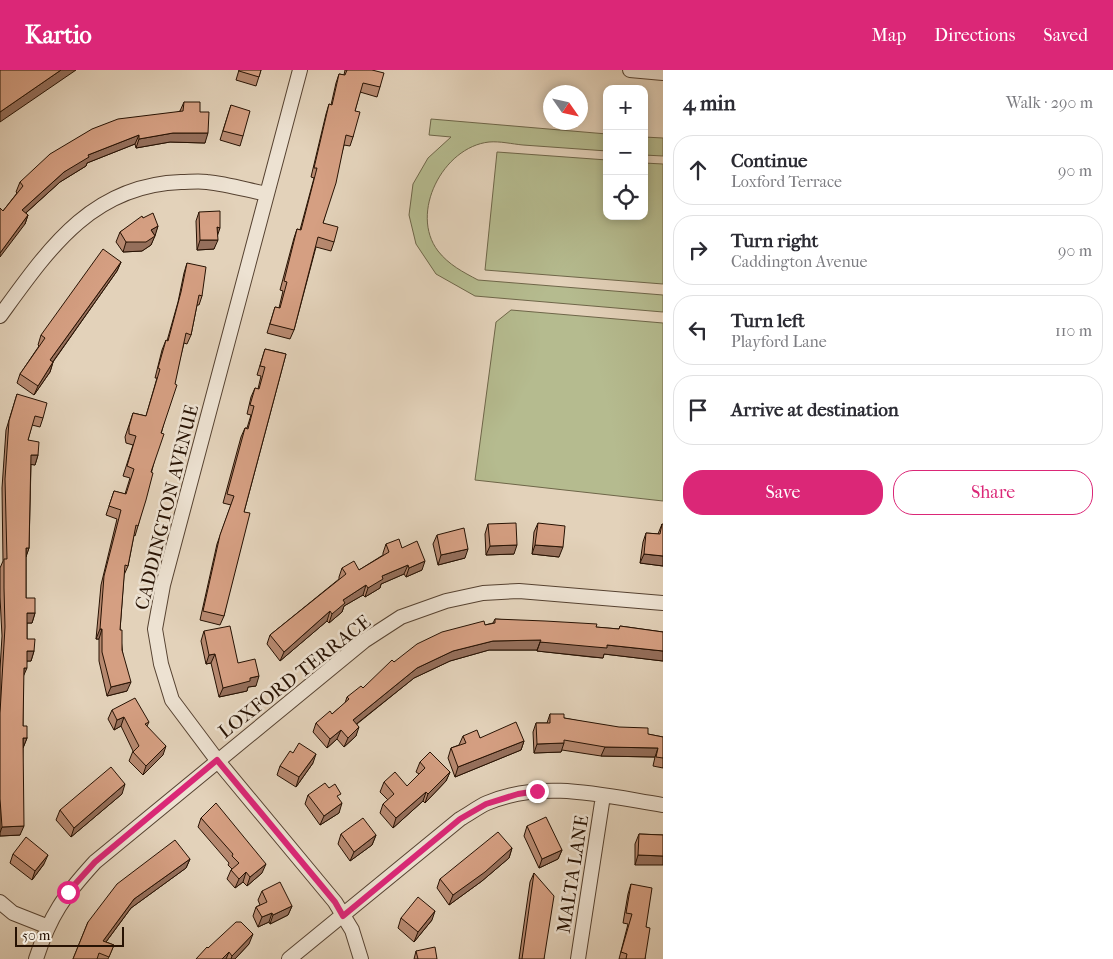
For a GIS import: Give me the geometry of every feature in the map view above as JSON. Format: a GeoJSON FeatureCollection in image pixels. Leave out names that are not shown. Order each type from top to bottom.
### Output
{"type":"FeatureCollection","features":[{"type":"Feature","properties":{"kind":"street","name":"CADDINGTON AVENUE"},"geometry":{"type":"LineString","coordinates":[[300,70],[163,585],[155,629],[161,664],[172,700],[217,760],[335,902],[352,930],[361,959]]}},
{"type":"Feature","properties":{"kind":"street"},"geometry":{"type":"LineString","coordinates":[[630,70],[663,73]]}},
{"type":"Feature","properties":{"kind":"street"},"geometry":{"type":"LineString","coordinates":[[0,316],[47,252],[86,214],[126,192],[160,183],[206,182],[267,194]]}},
{"type":"Feature","properties":{"kind":"street","name":"LOXFORD TERRACE"},"geometry":{"type":"LineString","coordinates":[[36,959],[46,926],[68,892],[95,862],[364,641],[401,618],[446,601],[484,593],[519,591],[663,603]]}},
{"type":"Feature","properties":{"kind":"street"},"geometry":{"type":"LineString","coordinates":[[289,959],[460,819],[486,804],[518,794],[537,791],[576,791],[663,805]]}},
{"type":"Feature","properties":{"kind":"street","name":"MALTA LANE"},"geometry":{"type":"LineString","coordinates":[[578,959],[603,796]]}},
{"type":"Feature","properties":{"kind":"street"},"geometry":{"type":"LineString","coordinates":[[0,902],[13,913],[46,926]]}},
{"type":"Feature","properties":{"kind":"green space"},"geometry":{"type":"Polygon","coordinates":[[[431,119],[603,134],[603,151],[497,142],[489,142],[472,147],[458,156],[445,169],[435,184],[429,201],[427,219],[430,236],[438,251],[447,260],[478,280],[663,295],[663,312],[475,296],[436,274],[416,244],[409,215],[413,184],[428,158],[451,137],[429,135],[431,119]]]}},
{"type":"Feature","properties":{"kind":"green space"},"geometry":{"type":"Polygon","coordinates":[[[648,137],[663,138],[663,156],[648,155],[648,137]]]}},
{"type":"Feature","properties":{"kind":"green space"},"geometry":{"type":"Polygon","coordinates":[[[497,152],[603,160],[603,220],[648,220],[648,163],[663,164],[663,284],[485,270],[497,152]]]}},
{"type":"Feature","properties":{"kind":"green space"},"geometry":{"type":"Polygon","coordinates":[[[511,310],[663,323],[663,501],[475,480],[496,322],[511,310]]]}},
{"type":"Feature","properties":{"kind":"building"},"geometry":{"type":"Polygon","coordinates":[[[0,70],[61,70],[0,112],[0,70]]]}},
{"type":"Feature","properties":{"kind":"building"},"geometry":{"type":"Polygon","coordinates":[[[239,70],[261,70],[259,77],[239,70]]]}},
{"type":"Feature","properties":{"kind":"building"},"geometry":{"type":"Polygon","coordinates":[[[347,70],[372,70],[384,73],[380,87],[363,83],[355,111],[360,112],[353,137],[346,135],[336,183],[323,223],[338,227],[334,242],[318,237],[294,330],[270,324],[275,307],[280,308],[287,282],[284,281],[297,229],[301,230],[317,168],[314,168],[329,104],[332,105],[339,74],[345,75],[347,70]]]}},
{"type":"Feature","properties":{"kind":"building"},"geometry":{"type":"Polygon","coordinates":[[[184,102],[200,102],[200,112],[209,112],[208,133],[173,133],[139,139],[139,135],[88,155],[89,157],[64,172],[22,210],[28,215],[0,253],[0,208],[3,211],[23,186],[20,182],[50,154],[92,129],[118,119],[183,111],[184,102]]]}},
{"type":"Feature","properties":{"kind":"building"},"geometry":{"type":"Polygon","coordinates":[[[231,105],[250,111],[243,136],[223,131],[231,105]]]}},
{"type":"Feature","properties":{"kind":"building"},"geometry":{"type":"Polygon","coordinates":[[[220,211],[220,228],[217,227],[218,240],[200,240],[199,212],[220,211]]]}},
{"type":"Feature","properties":{"kind":"building"},"geometry":{"type":"Polygon","coordinates":[[[153,213],[158,226],[151,230],[155,236],[146,242],[126,242],[120,232],[142,216],[143,218],[153,213]]]}},
{"type":"Feature","properties":{"kind":"building"},"geometry":{"type":"Polygon","coordinates":[[[103,249],[121,262],[50,360],[53,362],[38,386],[20,374],[45,338],[41,335],[103,249]]]}},
{"type":"Feature","properties":{"kind":"building"},"geometry":{"type":"Polygon","coordinates":[[[187,263],[206,267],[202,296],[199,295],[191,335],[186,333],[175,384],[177,385],[161,433],[164,434],[151,472],[153,473],[146,500],[138,526],[136,525],[128,566],[125,565],[120,630],[122,630],[122,650],[131,682],[111,687],[102,652],[102,629],[100,629],[104,576],[121,510],[109,506],[114,491],[126,494],[134,469],[127,466],[136,436],[129,434],[129,427],[133,413],[146,416],[160,369],[158,368],[166,340],[168,341],[187,263]]]}},
{"type":"Feature","properties":{"kind":"building"},"geometry":{"type":"Polygon","coordinates":[[[265,349],[286,354],[244,512],[250,513],[224,616],[203,611],[220,535],[234,496],[227,494],[245,428],[248,429],[254,406],[250,405],[255,388],[259,389],[265,367],[260,366],[265,349]]]}},
{"type":"Feature","properties":{"kind":"building"},"geometry":{"type":"Polygon","coordinates":[[[17,394],[47,403],[43,418],[35,416],[28,440],[39,442],[38,455],[31,455],[29,548],[26,548],[26,598],[35,598],[35,613],[27,613],[27,639],[35,639],[34,651],[27,651],[27,668],[24,668],[23,726],[27,726],[27,738],[23,738],[24,826],[2,827],[0,799],[0,713],[5,627],[4,559],[7,559],[5,479],[9,421],[17,394]]]}},
{"type":"Feature","properties":{"kind":"building"},"geometry":{"type":"Polygon","coordinates":[[[516,523],[517,545],[490,546],[488,524],[516,523]]]}},
{"type":"Feature","properties":{"kind":"building"},"geometry":{"type":"Polygon","coordinates":[[[538,523],[565,526],[563,547],[535,545],[538,523]]]}},
{"type":"Feature","properties":{"kind":"building"},"geometry":{"type":"Polygon","coordinates":[[[662,524],[663,556],[644,554],[646,533],[660,534],[662,524]]]}},
{"type":"Feature","properties":{"kind":"building"},"geometry":{"type":"Polygon","coordinates":[[[464,528],[468,549],[441,555],[437,535],[464,528]]]}},
{"type":"Feature","properties":{"kind":"building"},"geometry":{"type":"Polygon","coordinates":[[[399,539],[402,548],[417,541],[425,561],[409,568],[408,565],[382,576],[383,579],[368,588],[366,585],[343,600],[345,603],[332,614],[330,611],[284,652],[270,635],[346,574],[342,568],[354,561],[359,570],[389,552],[386,544],[399,539]]]}},
{"type":"Feature","properties":{"kind":"building"},"geometry":{"type":"Polygon","coordinates":[[[495,619],[597,624],[596,627],[619,629],[620,626],[663,632],[663,651],[607,645],[607,648],[540,642],[541,640],[493,641],[453,651],[417,668],[353,720],[359,727],[348,738],[341,730],[330,739],[316,723],[330,711],[332,714],[349,699],[347,697],[361,686],[363,688],[392,660],[394,662],[417,644],[442,632],[484,621],[485,625],[495,623],[495,619]]]}},
{"type":"Feature","properties":{"kind":"building"},"geometry":{"type":"Polygon","coordinates":[[[230,626],[238,663],[255,659],[259,676],[250,678],[250,681],[223,688],[215,654],[209,655],[204,631],[230,626]]]}},
{"type":"Feature","properties":{"kind":"building"},"geometry":{"type":"Polygon","coordinates":[[[135,698],[149,722],[145,724],[166,746],[146,766],[133,752],[139,746],[124,717],[117,720],[112,710],[135,698]]]}},
{"type":"Feature","properties":{"kind":"building"},"geometry":{"type":"Polygon","coordinates":[[[550,714],[564,714],[564,718],[619,727],[648,728],[648,734],[663,737],[663,758],[656,757],[658,748],[605,747],[564,740],[564,743],[537,744],[536,723],[550,723],[550,714]]]}},
{"type":"Feature","properties":{"kind":"building"},"geometry":{"type":"Polygon","coordinates":[[[516,722],[524,741],[458,767],[451,748],[466,743],[463,736],[477,730],[480,738],[516,722]]]}},
{"type":"Feature","properties":{"kind":"building"},"geometry":{"type":"Polygon","coordinates":[[[299,743],[316,754],[299,777],[280,766],[290,751],[293,753],[299,743]]]}},
{"type":"Feature","properties":{"kind":"building"},"geometry":{"type":"Polygon","coordinates":[[[430,752],[450,772],[428,794],[426,792],[396,818],[383,804],[394,794],[384,782],[395,772],[407,786],[425,768],[420,762],[430,752]]]}},
{"type":"Feature","properties":{"kind":"building"},"geometry":{"type":"Polygon","coordinates":[[[111,767],[125,784],[74,828],[60,810],[111,767]]]}},
{"type":"Feature","properties":{"kind":"building"},"geometry":{"type":"Polygon","coordinates":[[[325,783],[329,788],[335,784],[341,794],[337,796],[342,803],[324,816],[308,795],[325,783]]]}},
{"type":"Feature","properties":{"kind":"building"},"geometry":{"type":"Polygon","coordinates":[[[216,803],[266,864],[250,877],[246,872],[239,879],[231,870],[239,863],[201,818],[216,803]]]}},
{"type":"Feature","properties":{"kind":"building"},"geometry":{"type":"Polygon","coordinates":[[[546,817],[562,850],[542,859],[527,826],[546,817]]]}},
{"type":"Feature","properties":{"kind":"building"},"geometry":{"type":"Polygon","coordinates":[[[363,818],[376,835],[354,852],[341,834],[363,818]]]}},
{"type":"Feature","properties":{"kind":"building"},"geometry":{"type":"Polygon","coordinates":[[[498,832],[512,848],[485,872],[453,895],[440,879],[498,832]]]}},
{"type":"Feature","properties":{"kind":"building"},"geometry":{"type":"Polygon","coordinates":[[[639,834],[663,835],[663,856],[638,855],[639,834]]]}},
{"type":"Feature","properties":{"kind":"building"},"geometry":{"type":"Polygon","coordinates":[[[26,837],[48,855],[35,871],[13,854],[26,837]]]}},
{"type":"Feature","properties":{"kind":"building"},"geometry":{"type":"Polygon","coordinates":[[[175,840],[190,859],[134,899],[103,941],[114,945],[109,957],[99,953],[97,959],[73,959],[88,922],[117,884],[175,840]]]}},
{"type":"Feature","properties":{"kind":"building"},"geometry":{"type":"Polygon","coordinates":[[[534,873],[554,896],[544,959],[522,959],[534,873]]]}},
{"type":"Feature","properties":{"kind":"building"},"geometry":{"type":"Polygon","coordinates":[[[280,882],[292,906],[273,915],[272,913],[262,917],[256,907],[267,902],[262,891],[280,882]]]}},
{"type":"Feature","properties":{"kind":"building"},"geometry":{"type":"Polygon","coordinates":[[[631,884],[652,888],[646,927],[650,928],[645,959],[626,959],[627,954],[621,952],[632,914],[626,913],[631,884]]]}},
{"type":"Feature","properties":{"kind":"building"},"geometry":{"type":"Polygon","coordinates":[[[418,897],[435,911],[418,932],[401,918],[418,897]]]}},
{"type":"Feature","properties":{"kind":"building"},"geometry":{"type":"Polygon","coordinates":[[[236,922],[241,922],[253,934],[232,956],[229,952],[222,959],[196,959],[207,947],[236,922]]]}},
{"type":"Feature","properties":{"kind":"building"},"geometry":{"type":"Polygon","coordinates":[[[435,947],[437,959],[418,959],[416,951],[435,947]]]}},
{"type":"Feature","properties":{"kind":"route"},"geometry":{"type":"LineString","coordinates":[[68,892],[95,862],[217,760],[335,902],[343,916],[460,819],[486,804],[518,794],[537,791]]}}]}
